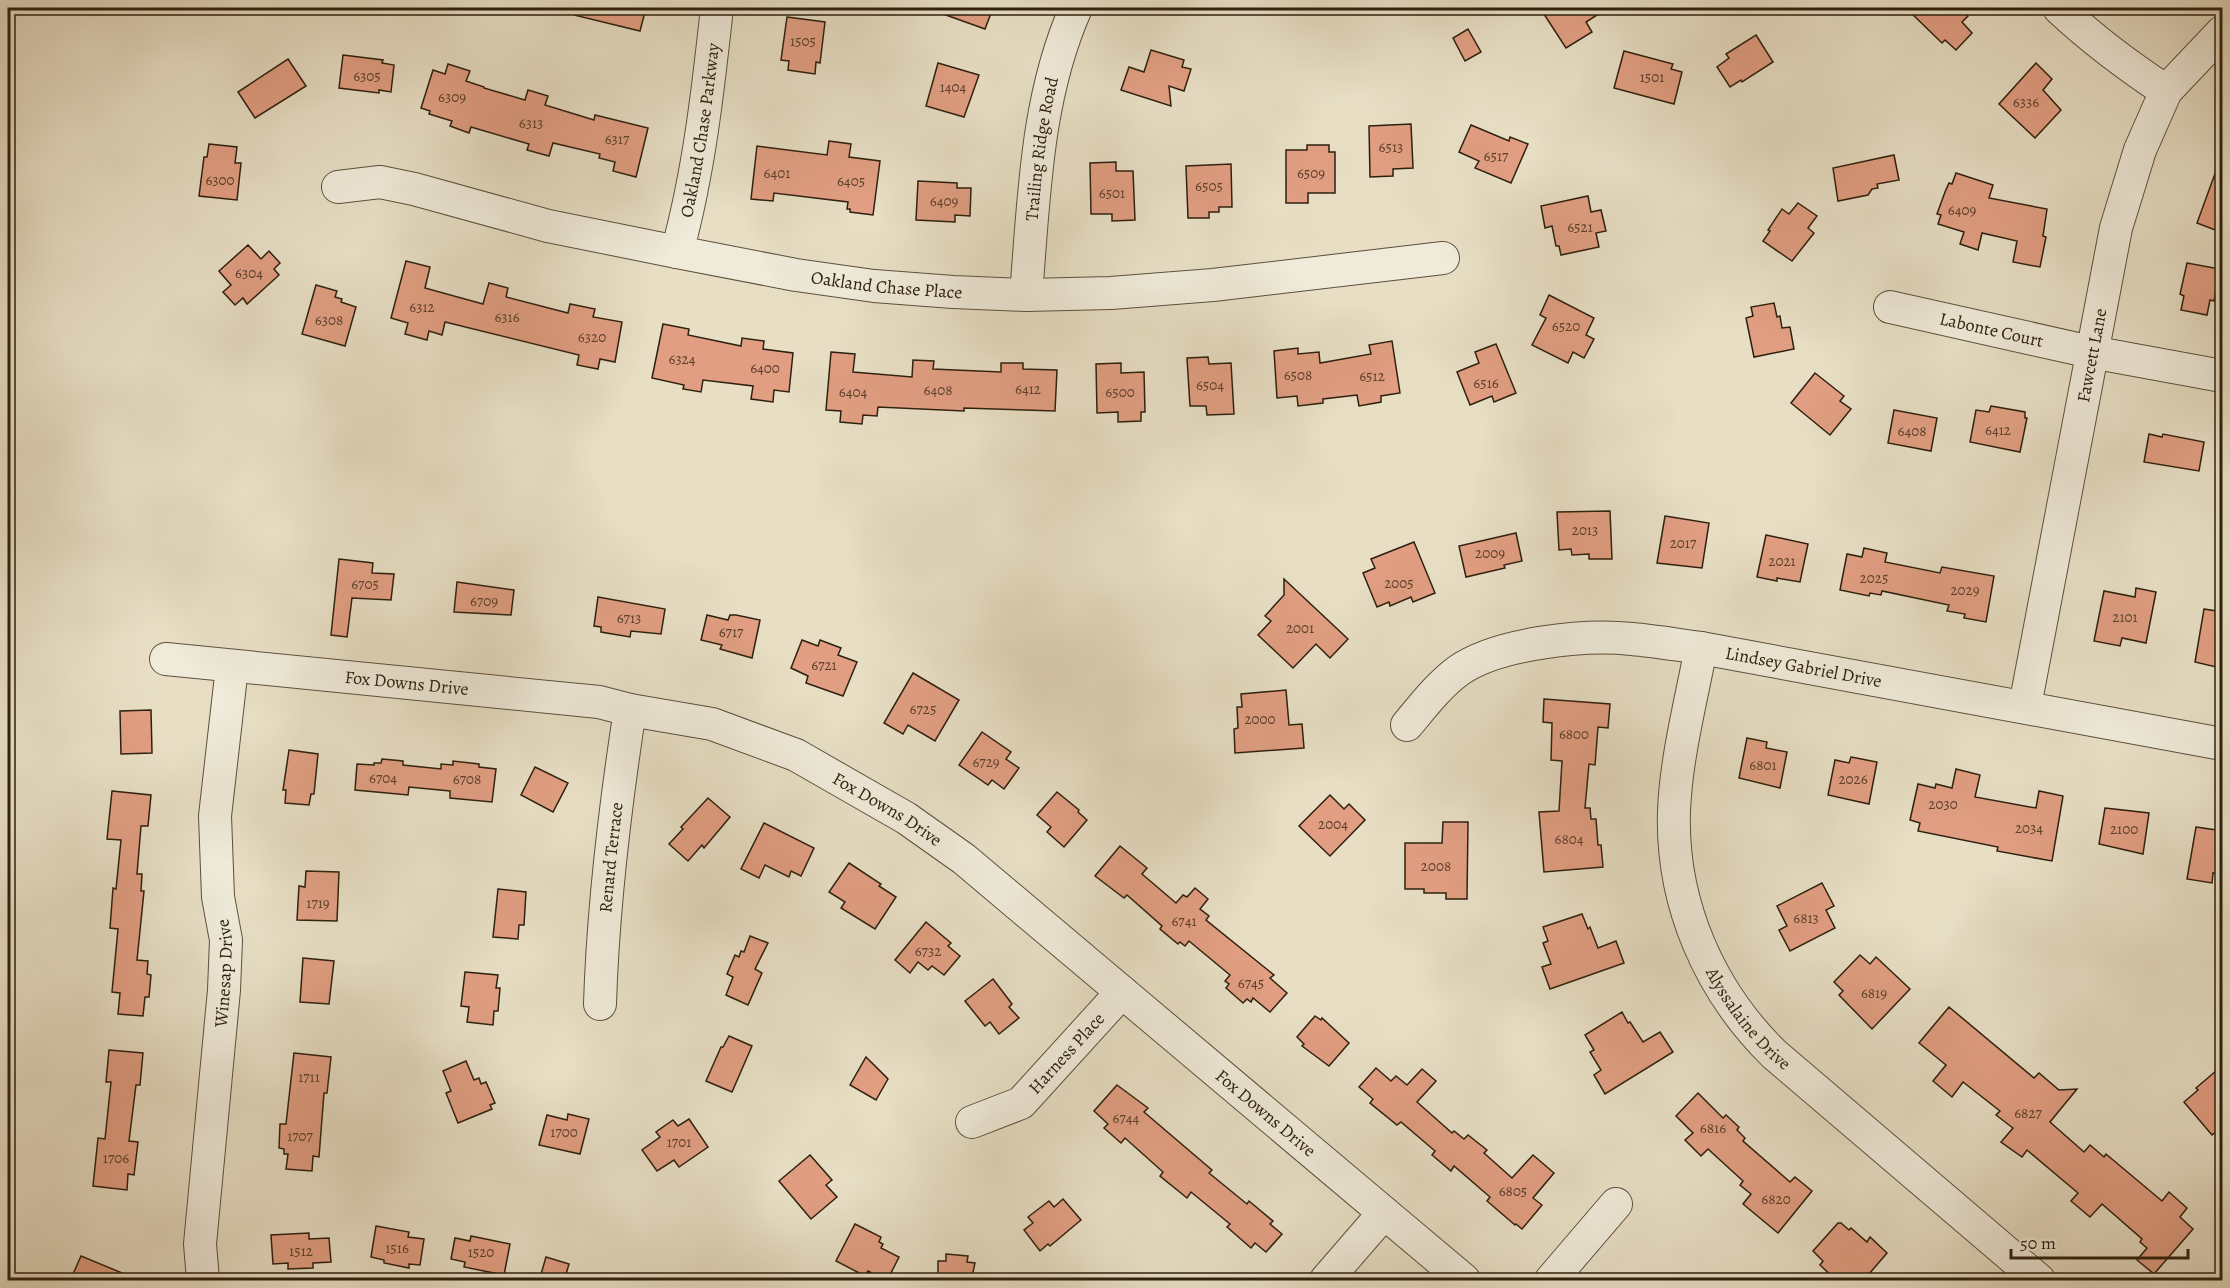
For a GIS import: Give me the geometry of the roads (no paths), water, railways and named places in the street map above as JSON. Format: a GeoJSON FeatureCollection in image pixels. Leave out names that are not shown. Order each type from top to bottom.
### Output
{"type":"FeatureCollection","features":[{"type":"Feature","properties":{"kind":"street","name":"Oakland Chase Parkway"},"geometry":{"type":"LineString","coordinates":[[677,252],[690,205],[706,106],[717,8]]}},
{"type":"Feature","properties":{"kind":"street","name":"Trailing Ridge Road"},"geometry":{"type":"LineString","coordinates":[[1026,295],[1039,140],[1052,78],[1076,8]]}},
{"type":"Feature","properties":{"kind":"street"},"geometry":{"type":"LineString","coordinates":[[2059,8],[2078,26],[2166,91]]}},
{"type":"Feature","properties":{"kind":"street","name":"Fawcett Lane"},"geometry":{"type":"LineString","coordinates":[[2025,706],[2116,228],[2140,150],[2166,91],[2223,32]]}},
{"type":"Feature","properties":{"kind":"street","name":"Oakland Chase Place"},"geometry":{"type":"LineString","coordinates":[[338,187],[380,182],[414,189],[548,226],[796,275],[874,286],[953,292],[1026,295],[1111,293],[1201,286],[1443,258]]}},
{"type":"Feature","properties":{"kind":"street","name":"Labonte Court"},"geometry":{"type":"LineString","coordinates":[[1890,307],[2091,352],[2223,376]]}},
{"type":"Feature","properties":{"kind":"street","name":"Lindsey Gabriel Drive"},"geometry":{"type":"LineString","coordinates":[[1407,725],[1443,684],[1459,670],[1477,660],[1536,644],[1605,638],[1701,648],[2223,744]]}},
{"type":"Feature","properties":{"kind":"street","name":"Alyssalaine Drive"},"geometry":{"type":"LineString","coordinates":[[1701,648],[1677,779],[1674,811],[1679,877],[1685,907],[1695,939],[1710,969],[1732,1006],[1774,1054],[2039,1281]]}},
{"type":"Feature","properties":{"kind":"street","name":"Fox Downs Drive"},"geometry":{"type":"LineString","coordinates":[[166,659],[598,702],[712,724],[796,755],[906,818],[964,859],[1464,1281]]}},
{"type":"Feature","properties":{"kind":"street","name":"Winesap Drive"},"geometry":{"type":"LineString","coordinates":[[203,1281],[200,1244],[224,990],[226,940],[218,897],[215,816],[232,667]]}},
{"type":"Feature","properties":{"kind":"street","name":"Renard Terrace"},"geometry":{"type":"LineString","coordinates":[[600,1004],[602,951],[622,759],[630,710]]}},
{"type":"Feature","properties":{"kind":"street","name":"Harness Place"},"geometry":{"type":"LineString","coordinates":[[972,1122],[1021,1103],[1122,992]]}},
{"type":"Feature","properties":{"kind":"street"},"geometry":{"type":"LineString","coordinates":[[1551,1281],[1616,1203]]}},
{"type":"Feature","properties":{"kind":"street"},"geometry":{"type":"LineString","coordinates":[[1326,1281],[1384,1213]]}}]}
